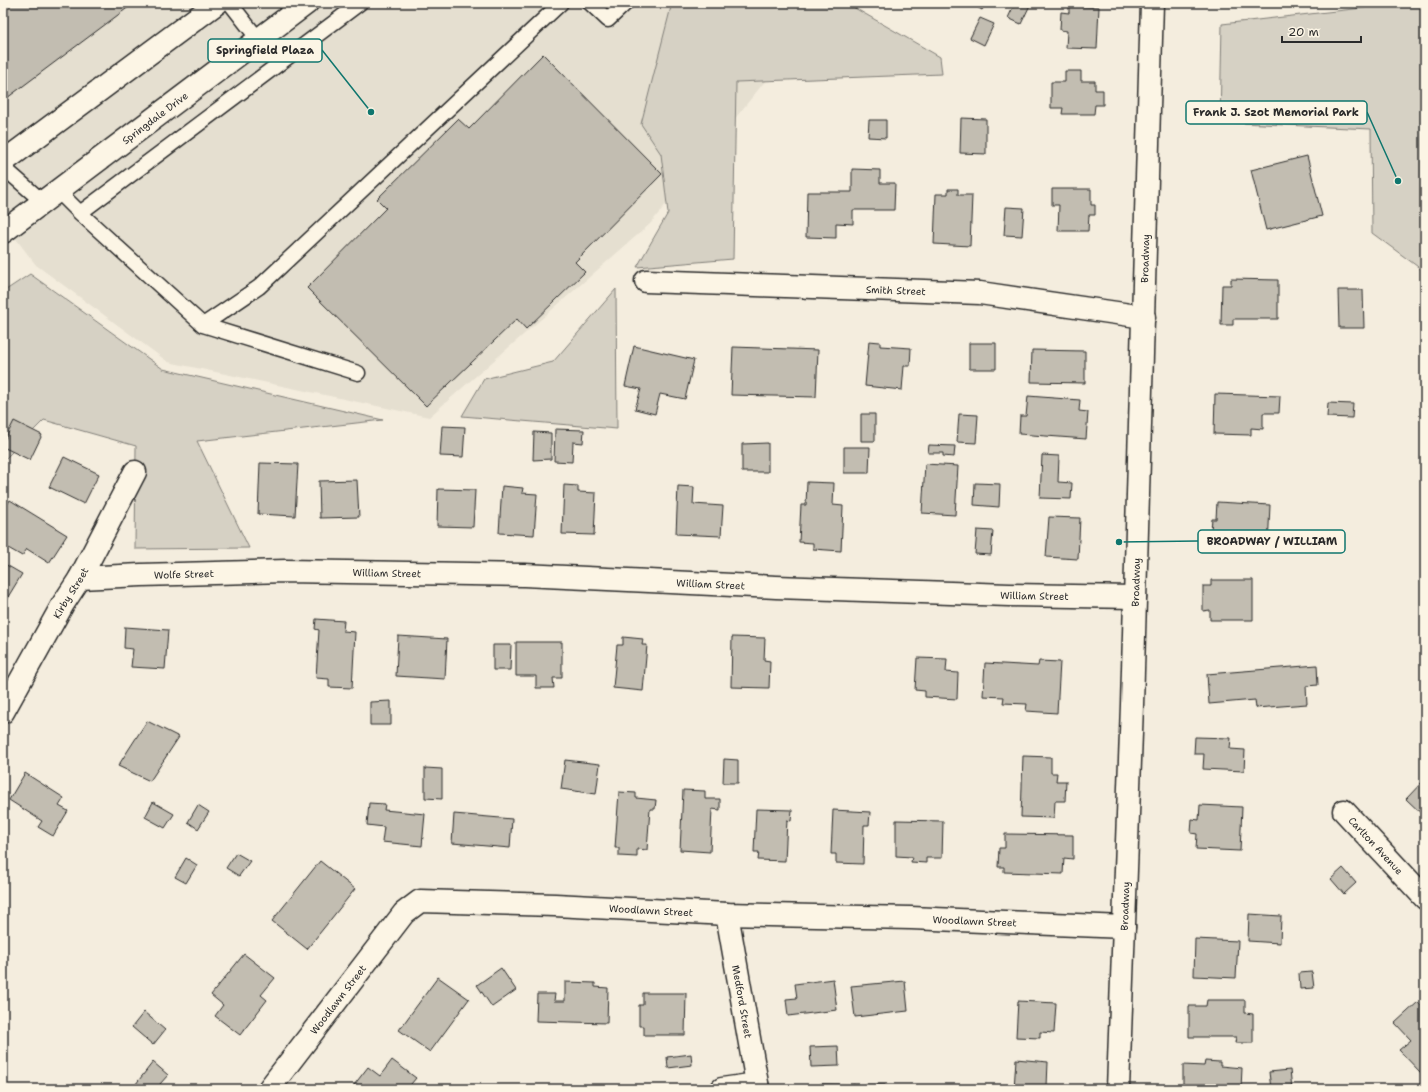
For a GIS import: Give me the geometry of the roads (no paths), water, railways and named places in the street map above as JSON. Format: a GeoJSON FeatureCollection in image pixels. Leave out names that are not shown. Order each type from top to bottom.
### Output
{"type":"FeatureCollection","features":[{"type":"Feature","properties":{"kind":"street"},"geometry":{"type":"LineString","coordinates":[[3,162],[217,3]]}},
{"type":"Feature","properties":{"kind":"street","name":"Springdale Drive"},"geometry":{"type":"LineString","coordinates":[[3,232],[307,3]]}},
{"type":"Feature","properties":{"kind":"street","name":"Broadway"},"geometry":{"type":"LineString","coordinates":[[1118,1089],[1144,317],[1152,3]]}},
{"type":"Feature","properties":{"kind":"street","name":"Smith Street"},"geometry":{"type":"LineString","coordinates":[[646,281],[980,293],[1144,317]]}},
{"type":"Feature","properties":{"kind":"street","name":"Kirby Street"},"geometry":{"type":"LineString","coordinates":[[3,712],[63,604],[80,578],[135,472]]}},
{"type":"Feature","properties":{"kind":"street","name":"William Street"},"geometry":{"type":"LineString","coordinates":[[287,572],[524,575],[800,588],[1009,595],[1135,597]]}},
{"type":"Feature","properties":{"kind":"street","name":"Wolfe Street"},"geometry":{"type":"LineString","coordinates":[[80,578],[141,575],[287,572]]}},
{"type":"Feature","properties":{"kind":"street","name":"Carlton Avenue"},"geometry":{"type":"LineString","coordinates":[[1344,811],[1425,898]]}},
{"type":"Feature","properties":{"kind":"street","name":"Woodlawn Street"},"geometry":{"type":"LineString","coordinates":[[269,1089],[404,914],[420,901],[555,905],[727,914],[912,918],[1124,927]]}},
{"type":"Feature","properties":{"kind":"street","name":"Medford Street"},"geometry":{"type":"LineString","coordinates":[[727,914],[757,1086]]}},
{"type":"Feature","properties":{"kind":"street"},"geometry":{"type":"LineString","coordinates":[[722,1089],[757,1086]]}},
{"type":"Feature","properties":{"kind":"lane"},"geometry":{"type":"LineString","coordinates":[[230,3],[258,39]]}},
{"type":"Feature","properties":{"kind":"lane"},"geometry":{"type":"LineString","coordinates":[[80,213],[360,3]]}},
{"type":"Feature","properties":{"kind":"lane"},"geometry":{"type":"LineString","coordinates":[[203,325],[259,287],[561,3]]}},
{"type":"Feature","properties":{"kind":"lane"},"geometry":{"type":"LineString","coordinates":[[590,3],[608,20],[626,3]]}},
{"type":"Feature","properties":{"kind":"lane"},"geometry":{"type":"LineString","coordinates":[[3,167],[80,213],[203,325],[358,373]]}},
{"type":"Feature","properties":{"kind":"place","name":"Springfield Plaza"},"geometry":{"type":"Point","coordinates":[371,112]}},
{"type":"Feature","properties":{"kind":"place","name":"Frank J. Szot Memorial Park"},"geometry":{"type":"Point","coordinates":[1398,181]}},
{"type":"Feature","properties":{"kind":"place","name":"BROADWAY / WILLIAM"},"geometry":{"type":"Point","coordinates":[1119,542]}}]}
